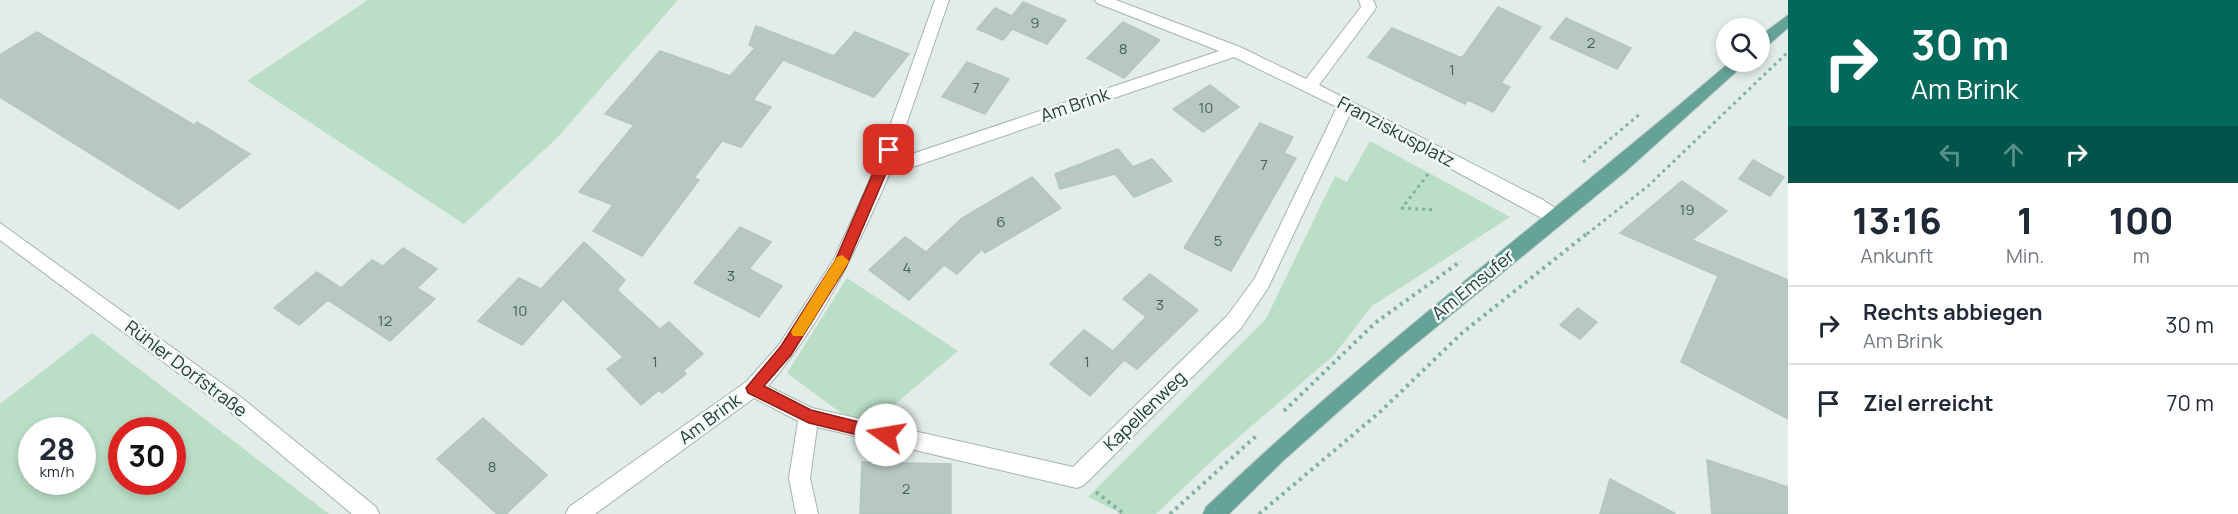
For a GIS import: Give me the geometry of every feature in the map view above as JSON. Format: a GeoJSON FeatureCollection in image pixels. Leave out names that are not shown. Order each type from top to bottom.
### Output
{"type":"FeatureCollection","features":[{"type":"Feature","properties":{"kind":"main road"},"geometry":{"type":"LineString","coordinates":[[1770,35],[1788,20]]}},
{"type":"Feature","properties":{"kind":"main road","name":"Am Emsufer"},"geometry":{"type":"LineString","coordinates":[[1214,514],[1277,453],[1394,350],[1619,167],[1728,72]]}},
{"type":"Feature","properties":{"kind":"street","name":"Am Brink"},"geometry":{"type":"LineString","coordinates":[[577,514],[753,388],[786,351],[841,263],[882,171],[942,0]]}},
{"type":"Feature","properties":{"kind":"street","name":"Franziskusplatz"},"geometry":{"type":"LineString","coordinates":[[1102,0],[1235,51],[1346,105],[1537,205],[1555,217]]}},
{"type":"Feature","properties":{"kind":"street"},"geometry":{"type":"LineString","coordinates":[[1309,87],[1366,12],[1369,7],[1366,0]]}},
{"type":"Feature","properties":{"kind":"street","name":"Am Brink"},"geometry":{"type":"LineString","coordinates":[[882,171],[1235,51]]}},
{"type":"Feature","properties":{"kind":"street","name":"Kapellenweg"},"geometry":{"type":"LineString","coordinates":[[1077,478],[1234,322],[1262,283],[1346,105]]}},
{"type":"Feature","properties":{"kind":"street","name":"Rühler Dorfstraße"},"geometry":{"type":"LineString","coordinates":[[0,230],[235,404],[368,514]]}},
{"type":"Feature","properties":{"kind":"street"},"geometry":{"type":"LineString","coordinates":[[753,388],[809,416],[1077,478]]}},
{"type":"Feature","properties":{"kind":"street"},"geometry":{"type":"LineString","coordinates":[[807,514],[803,506],[799,468],[809,416]]}},
{"type":"Feature","properties":{"kind":"path"},"geometry":{"type":"LineString","coordinates":[[1259,514],[1380,412],[1462,333],[1648,186],[1726,108],[1788,52]]}},
{"type":"Feature","properties":{"kind":"path"},"geometry":{"type":"LineString","coordinates":[[1436,210],[1402,208],[1441,156]]}},
{"type":"Feature","properties":{"kind":"path"},"geometry":{"type":"LineString","coordinates":[[1077,478],[1124,514]]}},
{"type":"Feature","properties":{"kind":"green space"},"geometry":{"type":"Polygon","coordinates":[[[368,0],[678,0],[556,139],[464,224],[247,81],[368,0]]]}},
{"type":"Feature","properties":{"kind":"green space"},"geometry":{"type":"Polygon","coordinates":[[[1370,141],[1510,217],[1372,306],[1334,355],[1218,455],[1156,514],[1122,514],[1088,497],[1266,319],[1335,176],[1347,182],[1370,141]]]}},
{"type":"Feature","properties":{"kind":"green space"},"geometry":{"type":"Polygon","coordinates":[[[847,278],[958,351],[864,430],[787,373],[847,278]]]}},
{"type":"Feature","properties":{"kind":"green space"},"geometry":{"type":"Polygon","coordinates":[[[92,333],[329,514],[0,514],[0,404],[92,333]]]}},
{"type":"Feature","properties":{"kind":"building"},"geometry":{"type":"Polygon","coordinates":[[[1023,2],[1066,20],[1047,44],[1012,29],[1003,40],[977,29],[995,8],[1012,16],[1023,2]]]}},
{"type":"Feature","properties":{"kind":"building"},"geometry":{"type":"Polygon","coordinates":[[[1498,7],[1541,27],[1501,83],[1510,87],[1493,112],[1468,100],[1465,104],[1368,57],[1392,28],[1462,58],[1498,7]]]}},
{"type":"Feature","properties":{"kind":"building"},"geometry":{"type":"Polygon","coordinates":[[[1566,18],[1631,48],[1617,69],[1550,38],[1566,18]]]}},
{"type":"Feature","properties":{"kind":"building"},"geometry":{"type":"Polygon","coordinates":[[[1123,22],[1160,40],[1124,78],[1087,58],[1123,22]]]}},
{"type":"Feature","properties":{"kind":"building"},"geometry":{"type":"Polygon","coordinates":[[[756,26],[834,56],[855,32],[909,54],[874,97],[783,60],[753,100],[771,107],[741,147],[722,141],[694,178],[699,180],[642,256],[593,231],[613,205],[579,192],[634,125],[605,114],[660,51],[730,76],[755,48],[749,45],[756,26]]]}},
{"type":"Feature","properties":{"kind":"building"},"geometry":{"type":"Polygon","coordinates":[[[37,32],[194,125],[197,122],[250,154],[179,209],[0,97],[0,55],[37,32]]]}},
{"type":"Feature","properties":{"kind":"building"},"geometry":{"type":"Polygon","coordinates":[[[967,62],[1009,79],[985,114],[942,97],[967,62]]]}},
{"type":"Feature","properties":{"kind":"building"},"geometry":{"type":"Polygon","coordinates":[[[1210,85],[1239,107],[1203,132],[1173,109],[1210,85]]]}},
{"type":"Feature","properties":{"kind":"building"},"geometry":{"type":"Polygon","coordinates":[[[1260,123],[1293,137],[1284,153],[1296,158],[1231,271],[1184,248],[1260,123]]]}},
{"type":"Feature","properties":{"kind":"building"},"geometry":{"type":"Polygon","coordinates":[[[1118,149],[1133,167],[1152,159],[1172,181],[1134,197],[1115,174],[1060,189],[1055,174],[1118,149]]]}},
{"type":"Feature","properties":{"kind":"building"},"geometry":{"type":"Polygon","coordinates":[[[1753,160],[1784,177],[1770,196],[1739,179],[1753,160]]]}},
{"type":"Feature","properties":{"kind":"building"},"geometry":{"type":"Polygon","coordinates":[[[1032,177],[1061,208],[985,253],[982,249],[957,274],[944,265],[909,300],[869,270],[905,237],[926,252],[962,218],[1032,177]]]}},
{"type":"Feature","properties":{"kind":"building"},"geometry":{"type":"Polygon","coordinates":[[[1682,181],[1727,211],[1692,240],[1788,280],[1788,419],[1681,362],[1718,276],[1620,233],[1682,181]]]}},
{"type":"Feature","properties":{"kind":"building"},"geometry":{"type":"Polygon","coordinates":[[[740,227],[771,242],[749,269],[782,286],[759,317],[694,283],[740,227]]]}},
{"type":"Feature","properties":{"kind":"building"},"geometry":{"type":"Polygon","coordinates":[[[584,242],[625,280],[617,290],[660,329],[669,322],[703,354],[683,371],[686,374],[662,393],[659,390],[641,405],[607,369],[623,357],[563,299],[522,345],[478,321],[519,278],[541,289],[584,242]]]}},
{"type":"Feature","properties":{"kind":"building"},"geometry":{"type":"Polygon","coordinates":[[[403,248],[437,269],[417,288],[435,299],[390,341],[328,300],[299,325],[274,308],[317,272],[341,288],[372,260],[383,266],[403,248]]]}},
{"type":"Feature","properties":{"kind":"building"},"geometry":{"type":"Polygon","coordinates":[[[1150,274],[1198,310],[1137,369],[1124,360],[1090,396],[1050,364],[1084,330],[1113,351],[1146,317],[1123,299],[1150,274]]]}},
{"type":"Feature","properties":{"kind":"building"},"geometry":{"type":"Polygon","coordinates":[[[1578,308],[1597,322],[1580,339],[1560,325],[1578,308]]]}},
{"type":"Feature","properties":{"kind":"building"},"geometry":{"type":"Polygon","coordinates":[[[483,418],[547,475],[506,514],[497,514],[437,459],[483,418]]]}},
{"type":"Feature","properties":{"kind":"building"},"geometry":{"type":"Polygon","coordinates":[[[1707,460],[1788,487],[1788,514],[1712,514],[1707,460]]]}},
{"type":"Feature","properties":{"kind":"building"},"geometry":{"type":"Polygon","coordinates":[[[862,462],[951,464],[951,514],[860,514],[862,462]]]}},
{"type":"Feature","properties":{"kind":"building"},"geometry":{"type":"Polygon","coordinates":[[[1610,479],[1676,514],[1600,514],[1610,479]]]}},
{"type":"Feature","properties":{"kind":"slow traffic"},"geometry":{"type":"LineString","coordinates":[[798,332],[842,261]]}},
{"type":"Feature","properties":{"kind":"route"},"geometry":{"type":"LineString","coordinates":[[886,435],[809,416],[753,388],[786,351],[841,263],[889,150]]}}]}
